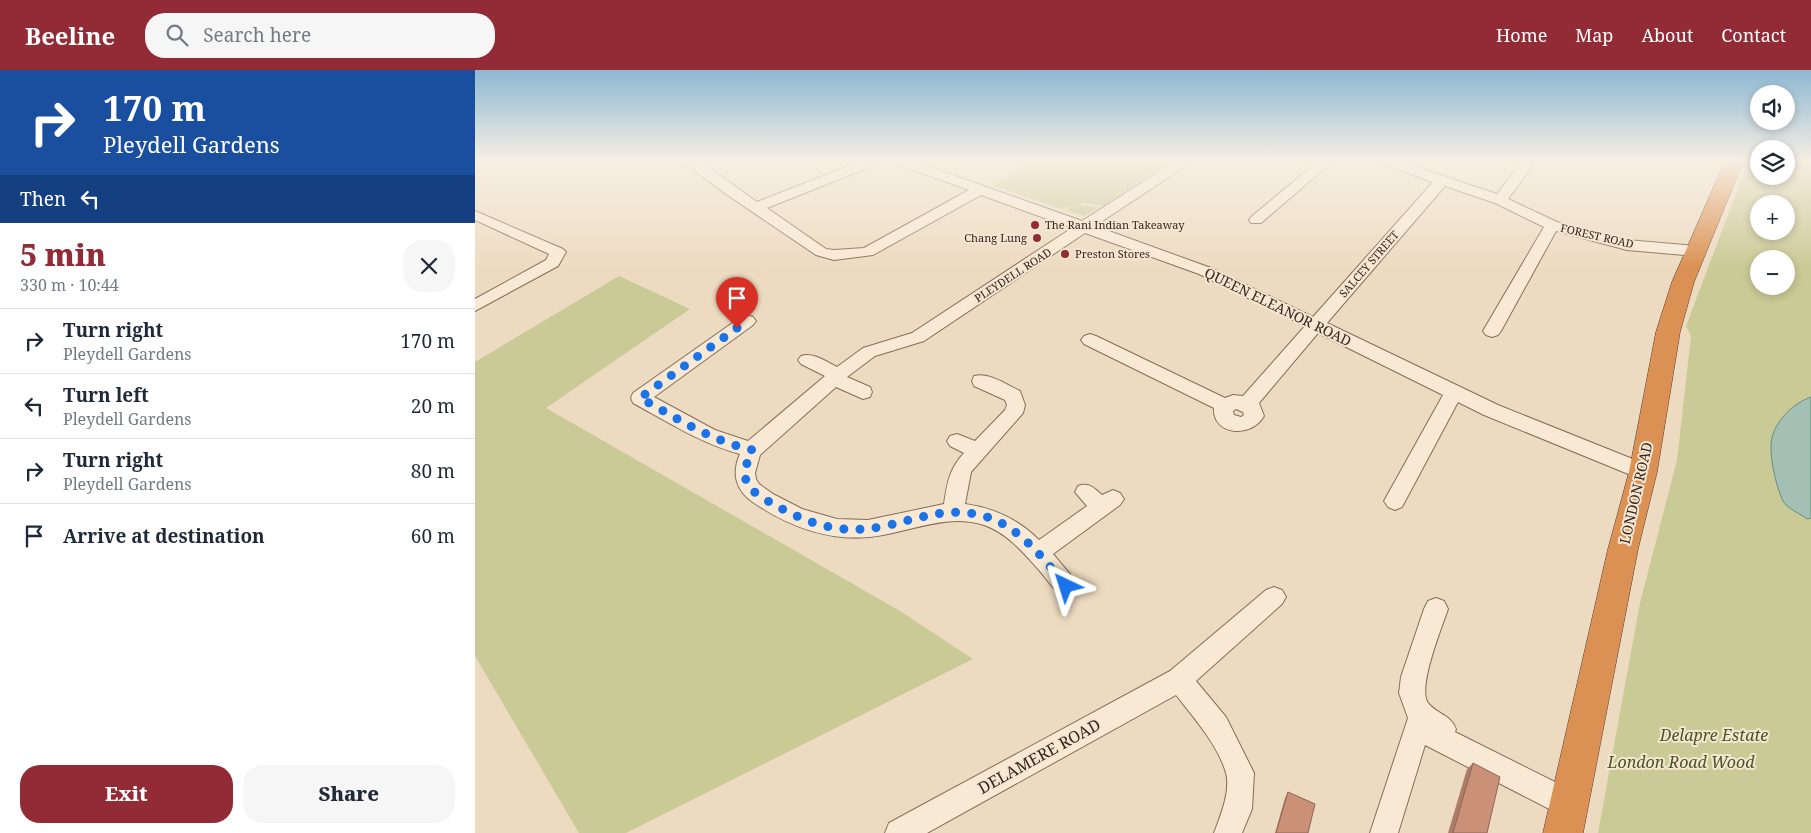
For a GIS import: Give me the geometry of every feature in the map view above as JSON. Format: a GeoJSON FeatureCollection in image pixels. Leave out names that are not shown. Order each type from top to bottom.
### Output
{"type":"FeatureCollection","features":[{"type":"Feature","properties":{"kind":"highway","name":"LONDON ROAD"},"geometry":{"type":"LineString","coordinates":[[1563,833],[1623,549],[1643,472],[1668,332],[1683,282],[1719,198]]}},
{"type":"Feature","properties":{"kind":"street"},"geometry":{"type":"LineString","coordinates":[[741,198],[821,252],[834,255],[868,252],[966,198]]}},
{"type":"Feature","properties":{"kind":"street"},"geometry":{"type":"LineString","coordinates":[[755,208],[781,198]]}},
{"type":"Feature","properties":{"kind":"street","name":"QUEEN ELEANOR ROAD"},"geometry":{"type":"LineString","coordinates":[[1005,198],[1205,271],[1491,410],[1643,472]]}},
{"type":"Feature","properties":{"kind":"street","name":"PLEYDELL ROAD"},"geometry":{"type":"LineString","coordinates":[[753,450],[836,377],[869,352],[918,337],[1129,198]]}},
{"type":"Feature","properties":{"kind":"street"},"geometry":{"type":"LineString","coordinates":[[1257,220],[1283,198]]}},
{"type":"Feature","properties":{"kind":"street","name":"SALCEY STREET"},"geometry":{"type":"LineString","coordinates":[[1090,340],[1226,406],[1233,402],[1247,404],[1427,198]]}},
{"type":"Feature","properties":{"kind":"street","name":"FOREST ROAD"},"geometry":{"type":"LineString","coordinates":[[1493,198],[1552,225],[1627,245],[1696,251]]}},
{"type":"Feature","properties":{"kind":"street"},"geometry":{"type":"LineString","coordinates":[[475,215],[558,252],[552,263],[475,306]]}},
{"type":"Feature","properties":{"kind":"street"},"geometry":{"type":"LineString","coordinates":[[1492,331],[1552,225]]}},
{"type":"Feature","properties":{"kind":"street"},"geometry":{"type":"LineString","coordinates":[[735,324],[633,394],[708,435],[728,444],[753,450],[746,462],[744,474],[747,485],[754,493],[796,518],[831,528],[883,526],[941,512],[976,514],[1012,528],[1038,553],[1066,586]]}},
{"type":"Feature","properties":{"kind":"street"},"geometry":{"type":"LineString","coordinates":[[807,360],[863,392]]}},
{"type":"Feature","properties":{"kind":"street"},"geometry":{"type":"LineString","coordinates":[[953,512],[958,478],[962,468],[1013,413],[1016,405],[1013,396],[981,381]]}},
{"type":"Feature","properties":{"kind":"street"},"geometry":{"type":"LineString","coordinates":[[1395,501],[1454,392]]}},
{"type":"Feature","properties":{"kind":"street"},"geometry":{"type":"LineString","coordinates":[[957,441],[982,446]]}},
{"type":"Feature","properties":{"kind":"street"},"geometry":{"type":"LineString","coordinates":[[1038,553],[1107,503],[1085,492]]}},
{"type":"Feature","properties":{"kind":"street","name":"DELAMERE ROAD"},"geometry":{"type":"LineString","coordinates":[[899,833],[1179,680],[1274,597]]}},
{"type":"Feature","properties":{"kind":"street"},"geometry":{"type":"LineString","coordinates":[[1436,609],[1414,677],[1412,693],[1417,710],[1429,721],[1509,765],[1522,774],[1536,789]]}},
{"type":"Feature","properties":{"kind":"street"},"geometry":{"type":"LineString","coordinates":[[1179,680],[1217,726],[1240,774],[1238,809],[1229,833]]}},
{"type":"Feature","properties":{"kind":"street"},"geometry":{"type":"LineString","coordinates":[[1384,833],[1417,727],[1536,789],[1569,804]]}},
{"type":"Feature","properties":{"kind":"green space"},"geometry":{"type":"Polygon","coordinates":[[[1028,198],[1116,198],[1103,206],[1084,203],[1062,209],[1028,198]]]}},
{"type":"Feature","properties":{"kind":"green space","name":"Delapre Estate"},"geometry":{"type":"Polygon","coordinates":[[[1735,198],[1750,198],[1750,240],[1795,240],[1795,198],[1811,198],[1811,833],[1598,833],[1640,603],[1677,460],[1691,336],[1686,326],[1735,198]]]}},
{"type":"Feature","properties":{"kind":"green space"},"geometry":{"type":"Polygon","coordinates":[[[1077,205],[1100,207],[1084,216],[1065,210],[1077,205]]]}},
{"type":"Feature","properties":{"kind":"green space"},"geometry":{"type":"Polygon","coordinates":[[[619,276],[690,309],[546,408],[900,611],[973,659],[626,833],[579,833],[475,656],[475,362],[619,276]]]}},
{"type":"Feature","properties":{"kind":"shaded area"},"geometry":{"type":"Polygon","coordinates":[[[1811,397],[1811,518],[1807,519],[1783,501],[1773,469],[1771,443],[1774,430],[1787,412],[1798,403],[1811,397]]]}},
{"type":"Feature","properties":{"kind":"building"},"geometry":{"type":"Polygon","coordinates":[[[1473,763],[1500,777],[1487,833],[1453,833],[1473,763]]]}},
{"type":"Feature","properties":{"kind":"building"},"geometry":{"type":"Polygon","coordinates":[[[1288,792],[1315,804],[1308,833],[1276,833],[1288,792]]]}},
{"type":"Feature","properties":{"kind":"place","name":"The Rani Indian Takeaway"},"geometry":{"type":"Point","coordinates":[1035,225]}},
{"type":"Feature","properties":{"kind":"place","name":"Chang Lung"},"geometry":{"type":"Point","coordinates":[1037,238]}},
{"type":"Feature","properties":{"kind":"place","name":"Preston Stores"},"geometry":{"type":"Point","coordinates":[1065,254]}},
{"type":"Feature","properties":{"kind":"route"},"geometry":{"type":"LineString","coordinates":[[737,328],[640,398],[708,435],[728,444],[753,450],[746,462],[744,474],[747,485],[754,493],[796,518],[831,528],[855,528],[883,526],[941,512],[976,514],[1012,528],[1027,541],[1066,586]]}},
{"type":"Feature","properties":{"kind":"park label","name":"London Road Wood"},"geometry":{"type":"Point","coordinates":[1681,762]}}]}
